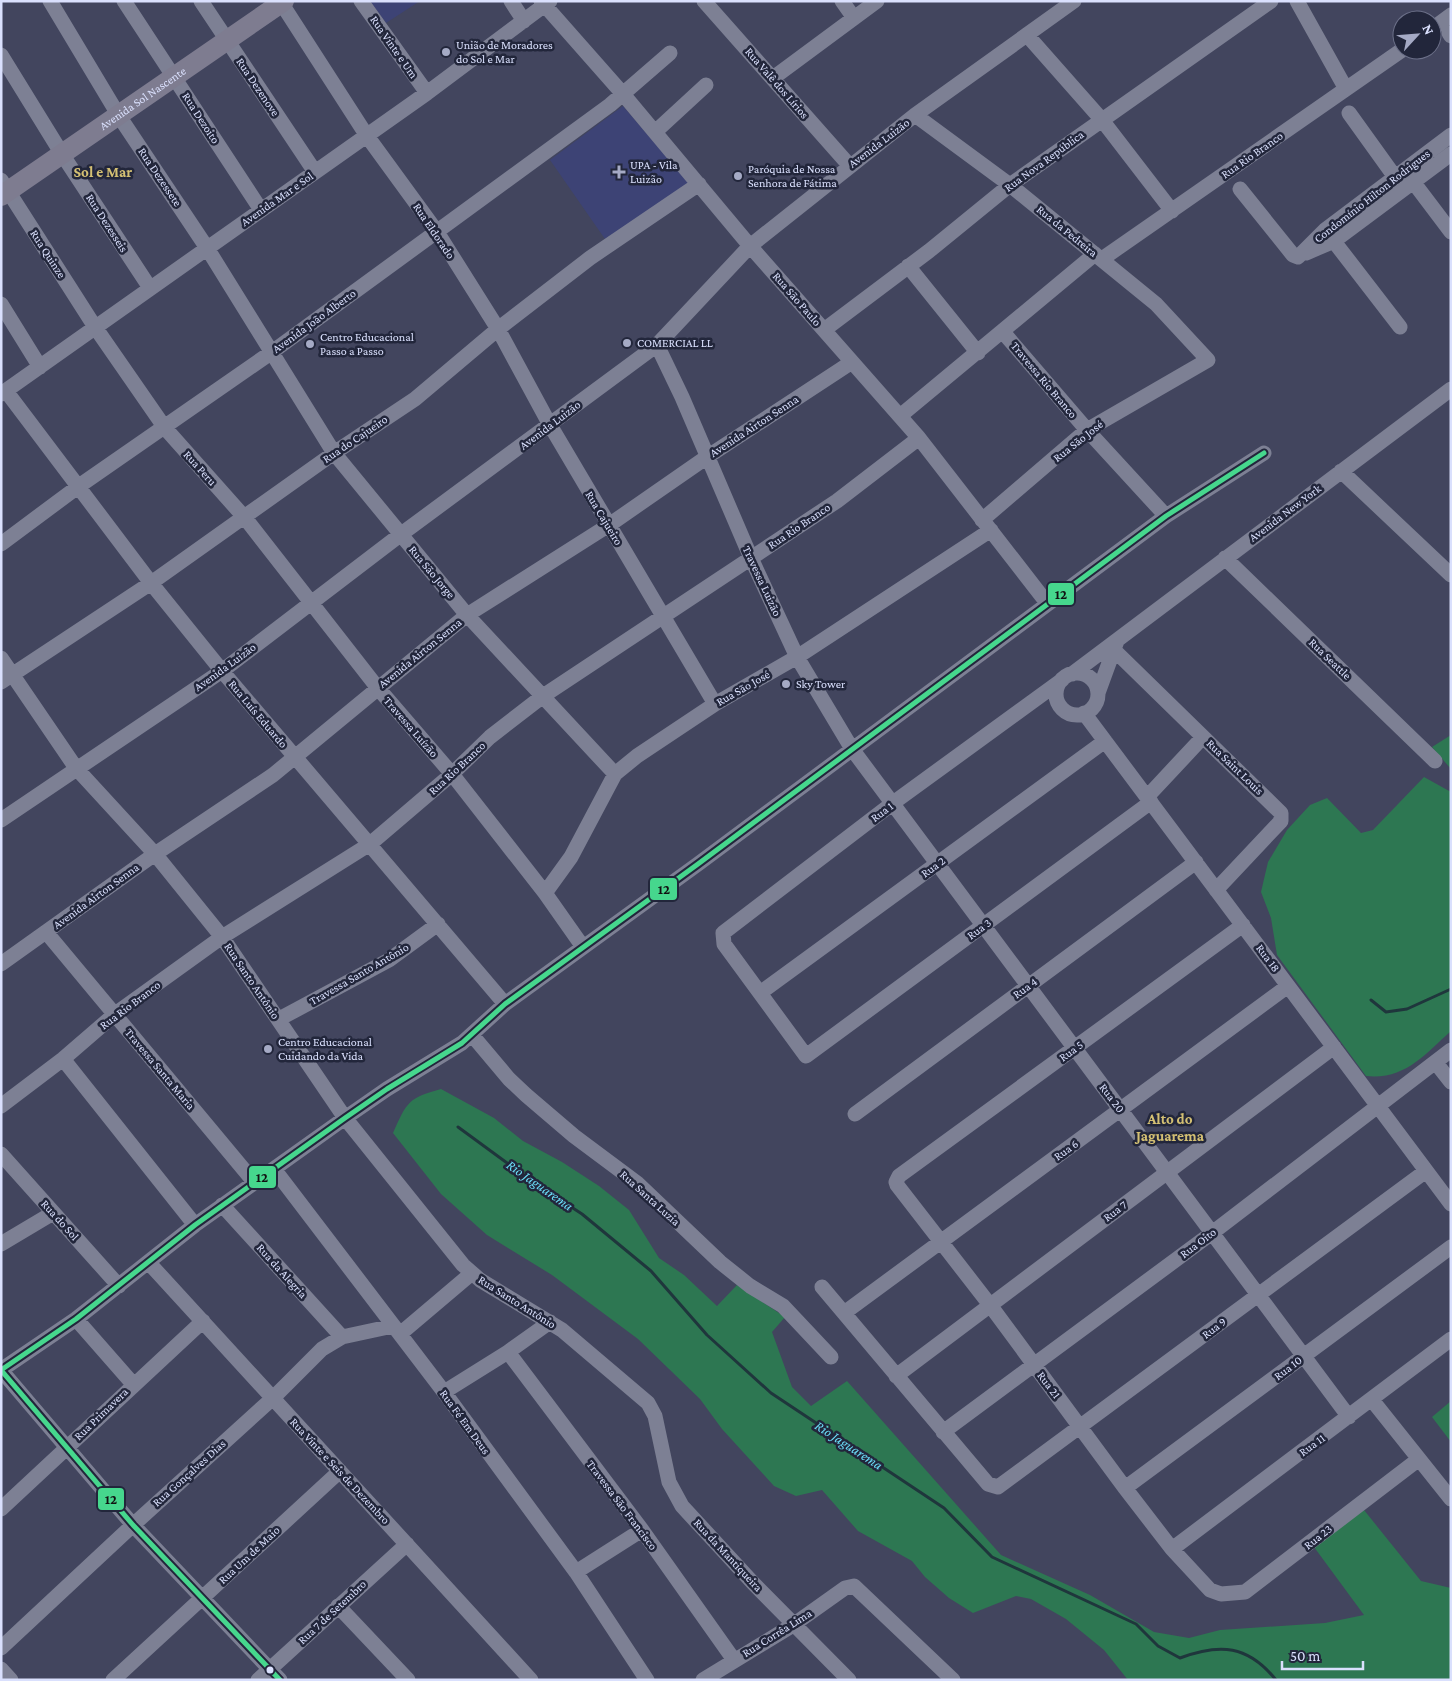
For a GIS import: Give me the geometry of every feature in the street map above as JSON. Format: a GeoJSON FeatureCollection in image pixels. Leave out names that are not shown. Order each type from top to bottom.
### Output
{"type":"FeatureCollection","features":[{"type":"Feature","properties":{"kind":"main road","name":"Avenida Sol Nascente"},"geometry":{"type":"LineString","coordinates":[[3,189],[62,154],[119,116],[281,2]]}},
{"type":"Feature","properties":{"kind":"street","name":"Rua Dezessete"},"geometry":{"type":"LineString","coordinates":[[50,1],[119,116],[207,248],[272,352]]}},
{"type":"Feature","properties":{"kind":"street","name":"Rua Dezoito"},"geometry":{"type":"LineString","coordinates":[[124,1],[261,210]]}},
{"type":"Feature","properties":{"kind":"street","name":"Rua Dezenove"},"geometry":{"type":"LineString","coordinates":[[201,1],[315,172]]}},
{"type":"Feature","properties":{"kind":"street","name":"Rua Vinte e Um"},"geometry":{"type":"LineString","coordinates":[[361,1],[427,94]]}},
{"type":"Feature","properties":{"kind":"street"},"geometry":{"type":"LineString","coordinates":[[511,1],[524,21]]}},
{"type":"Feature","properties":{"kind":"street","name":"Rua Valê dos Lírios"},"geometry":{"type":"LineString","coordinates":[[704,1],[849,166]]}},
{"type":"Feature","properties":{"kind":"street"},"geometry":{"type":"LineString","coordinates":[[842,1],[854,18]]}},
{"type":"Feature","properties":{"kind":"street"},"geometry":{"type":"LineString","coordinates":[[773,78],[876,1]]}},
{"type":"Feature","properties":{"kind":"street","name":"Avenida Luizão"},"geometry":{"type":"LineString","coordinates":[[1,820],[222,671],[400,535],[657,345],[750,246],[915,115],[1074,1]]}},
{"type":"Feature","properties":{"kind":"street","name":"Rua Nova República"},"geometry":{"type":"LineString","coordinates":[[824,330],[1010,185],[1271,1]]}},
{"type":"Feature","properties":{"kind":"street"},"geometry":{"type":"LineString","coordinates":[[1297,1],[1346,89]]}},
{"type":"Feature","properties":{"kind":"street","name":"Rua Eldorado"},"geometry":{"type":"LineString","coordinates":[[281,2],[366,136],[437,232],[498,329]]}},
{"type":"Feature","properties":{"kind":"street","name":"Avenida Mar e Sol"},"geometry":{"type":"LineString","coordinates":[[4,392],[427,94],[545,3]]}},
{"type":"Feature","properties":{"kind":"street","name":"Rua São Paulo"},"geometry":{"type":"LineString","coordinates":[[545,3],[750,246],[919,438],[1047,603]]}},
{"type":"Feature","properties":{"kind":"street"},"geometry":{"type":"LineString","coordinates":[[1027,35],[1102,120],[1172,211]]}},
{"type":"Feature","properties":{"kind":"street","name":"Avenida João Alberto"},"geometry":{"type":"LineString","coordinates":[[1,544],[79,486],[165,428],[437,232],[623,94],[670,53]]}},
{"type":"Feature","properties":{"kind":"street","name":"Rua Dezesseis"},"geometry":{"type":"LineString","coordinates":[[1,54],[62,154],[150,288]]}},
{"type":"Feature","properties":{"kind":"street","name":"Rua Rio Branco"},"geometry":{"type":"LineString","coordinates":[[900,416],[1099,257],[1172,211],[1392,57]]}},
{"type":"Feature","properties":{"kind":"street"},"geometry":{"type":"LineString","coordinates":[[655,132],[706,85]]}},
{"type":"Feature","properties":{"kind":"street"},"geometry":{"type":"LineString","coordinates":[[1349,113],[1451,232]]}},
{"type":"Feature","properties":{"kind":"street","name":"Rua da Pedreira"},"geometry":{"type":"LineString","coordinates":[[915,115],[1010,185],[1156,304],[1208,360]]}},
{"type":"Feature","properties":{"kind":"street","name":"Condomínio Hilton Rodrigues"},"geometry":{"type":"LineString","coordinates":[[1240,189],[1293,255],[1298,257],[1329,236],[1404,176],[1451,135]]}},
{"type":"Feature","properties":{"kind":"street","name":"Condomínio Hilton Rodrigues"},"geometry":{"type":"LineString","coordinates":[[1404,176],[1451,154]]}},
{"type":"Feature","properties":{"kind":"street","name":"Rua do Cajueiro"},"geometry":{"type":"LineString","coordinates":[[7,679],[152,583],[334,453],[415,399],[498,329],[590,258],[699,184]]}},
{"type":"Feature","properties":{"kind":"street","name":"Rua Quinze"},"geometry":{"type":"LineString","coordinates":[[3,189],[95,327]]}},
{"type":"Feature","properties":{"kind":"street"},"geometry":{"type":"LineString","coordinates":[[1329,236],[1400,327]]}},
{"type":"Feature","properties":{"kind":"street"},"geometry":{"type":"LineString","coordinates":[[908,266],[978,353]]}},
{"type":"Feature","properties":{"kind":"street"},"geometry":{"type":"LineString","coordinates":[[1,304],[40,366]]}},
{"type":"Feature","properties":{"kind":"street","name":"Rua Peru"},"geometry":{"type":"LineString","coordinates":[[95,327],[165,428],[245,518],[312,603]]}},
{"type":"Feature","properties":{"kind":"street","name":"Rua Cajueiro"},"geometry":{"type":"LineString","coordinates":[[498,329],[550,425],[715,704]]}},
{"type":"Feature","properties":{"kind":"street","name":"Travessa Rio Branco"},"geometry":{"type":"LineString","coordinates":[[1003,332],[1087,430],[1166,516]]}},
{"type":"Feature","properties":{"kind":"street","name":"Travessa Luizão"},"geometry":{"type":"LineString","coordinates":[[657,345],[682,397],[751,558],[797,657],[852,749],[893,803]]}},
{"type":"Feature","properties":{"kind":"street","name":"Rua São Jorge"},"geometry":{"type":"LineString","coordinates":[[272,352],[334,453],[400,535],[467,615],[615,774]]}},
{"type":"Feature","properties":{"kind":"street","name":"Rua São José"},"geometry":{"type":"LineString","coordinates":[[545,893],[571,857],[615,774],[655,742],[715,704],[797,657],[986,525],[1087,430],[1208,360]]}},
{"type":"Feature","properties":{"kind":"street","name":"Avenida Airton Senna"},"geometry":{"type":"LineString","coordinates":[[1,964],[155,854],[272,776],[377,687],[467,615],[609,525],[707,457],[852,362]]}},
{"type":"Feature","properties":{"kind":"street","name":"Avenida New York"},"geometry":{"type":"LineString","coordinates":[[1067,677],[1116,644],[1225,558],[1451,389]]}},
{"type":"Feature","properties":{"kind":"street","name":"Rua Luís Eduardo"},"geometry":{"type":"LineString","coordinates":[[4,392],[222,671],[505,1004]]}},
{"type":"Feature","properties":{"kind":"street","name":"Rua Rio Branco"},"geometry":{"type":"LineString","coordinates":[[1,1106],[63,1059],[115,1014],[222,937],[370,844],[452,774],[490,737],[543,696],[837,501],[919,438]]}},
{"type":"Feature","properties":{"kind":"street"},"geometry":{"type":"LineString","coordinates":[[275,1674],[132,1525],[1,1370],[76,1319],[222,1205],[345,1118],[472,1035],[505,1004],[698,864],[1166,516],[1264,454]]}},
{"type":"Feature","properties":{"kind":"street"},"geometry":{"type":"LineString","coordinates":[[1341,471],[1451,575]]}},
{"type":"Feature","properties":{"kind":"street","name":"Rua Seattle"},"geometry":{"type":"LineString","coordinates":[[1225,558],[1435,761]]}},
{"type":"Feature","properties":{"kind":"street","name":"Travessa Luízão"},"geometry":{"type":"LineString","coordinates":[[312,603],[377,687],[452,774],[545,893],[583,947]]}},
{"type":"Feature","properties":{"kind":"street"},"geometry":{"type":"LineString","coordinates":[[1038,697],[1051,695],[1067,712],[1084,713],[1095,705],[1116,644]]}},
{"type":"Feature","properties":{"kind":"street","name":"Rua Saint Louis"},"geometry":{"type":"LineString","coordinates":[[1116,644],[1204,736],[1282,813],[1283,817],[1216,890]]}},
{"type":"Feature","properties":{"kind":"street","name":"Rua Santo Antônio"},"geometry":{"type":"LineString","coordinates":[[1,658],[7,679],[76,768],[155,854],[222,937],[345,1118],[453,1253],[472,1273],[550,1322],[606,1365],[650,1406]]}},
{"type":"Feature","properties":{"kind":"street"},"geometry":{"type":"LineString","coordinates":[[1059,703],[1057,691],[1067,677],[1078,673],[1089,677],[1097,687],[1098,693]]}},
{"type":"Feature","properties":{"kind":"street","name":"Rua 1"},"geometry":{"type":"LineString","coordinates":[[760,993],[724,944],[722,938],[728,929],[893,803],[1067,677]]}},
{"type":"Feature","properties":{"kind":"street","name":"Rua 18"},"geometry":{"type":"LineString","coordinates":[[1084,713],[1451,1204]]}},
{"type":"Feature","properties":{"kind":"street","name":"Rua 3"},"geometry":{"type":"LineString","coordinates":[[760,993],[806,1056],[984,926],[1149,799],[1204,736]]}},
{"type":"Feature","properties":{"kind":"street","name":"Rua 2"},"geometry":{"type":"LineString","coordinates":[[760,993],[1105,741]]}},
{"type":"Feature","properties":{"kind":"street","name":"Rua 20"},"geometry":{"type":"LineString","coordinates":[[893,803],[1349,1417]]}},
{"type":"Feature","properties":{"kind":"street","name":"Rua 4"},"geometry":{"type":"LineString","coordinates":[[855,1114],[1196,862]]}},
{"type":"Feature","properties":{"kind":"street","name":"Travessa Santo Antônio"},"geometry":{"type":"LineString","coordinates":[[279,1019],[388,960],[438,924]]}},
{"type":"Feature","properties":{"kind":"street","name":"Rua 5"},"geometry":{"type":"LineString","coordinates":[[899,1176],[1243,926]]}},
{"type":"Feature","properties":{"kind":"street","name":"Travessa Santa Maria"},"geometry":{"type":"LineString","coordinates":[[46,932],[255,1183]]}},
{"type":"Feature","properties":{"kind":"street","name":"Rua 6"},"geometry":{"type":"LineString","coordinates":[[844,1313],[1288,986]]}},
{"type":"Feature","properties":{"kind":"street","name":"Rua Santa Luzia"},"geometry":{"type":"LineString","coordinates":[[472,1035],[510,1079],[526,1094],[574,1136],[637,1183],[720,1262],[750,1286],[783,1306],[831,1357]]}},
{"type":"Feature","properties":{"kind":"street","name":"Rua 7"},"geometry":{"type":"LineString","coordinates":[[896,1376],[1334,1047]]}},
{"type":"Feature","properties":{"kind":"street","name":"Rua Oito"},"geometry":{"type":"LineString","coordinates":[[943,1432],[1212,1233],[1451,1050]]}},
{"type":"Feature","properties":{"kind":"street"},"geometry":{"type":"LineString","coordinates":[[63,1059],[195,1225]]}},
{"type":"Feature","properties":{"kind":"street"},"geometry":{"type":"LineString","coordinates":[[1436,1063],[1451,1082]]}},
{"type":"Feature","properties":{"kind":"street","name":"Rua do Sol"},"geometry":{"type":"LineString","coordinates":[[1,1154],[119,1286]]}},
{"type":"Feature","properties":{"kind":"street","name":"Rua Fé Em Deus"},"geometry":{"type":"LineString","coordinates":[[274,1169],[444,1392],[576,1572],[648,1680]]}},
{"type":"Feature","properties":{"kind":"street","name":"Rua 9"},"geometry":{"type":"LineString","coordinates":[[943,1432],[988,1484],[998,1487],[1002,1486],[1426,1171]]}},
{"type":"Feature","properties":{"kind":"street","name":"Rua 21"},"geometry":{"type":"LineString","coordinates":[[899,1176],[896,1182],[897,1185],[990,1305],[1124,1488],[1172,1549],[1210,1590]]}},
{"type":"Feature","properties":{"kind":"street","name":"Rua da Alegria"},"geometry":{"type":"LineString","coordinates":[[222,1205],[342,1337]]}},
{"type":"Feature","properties":{"kind":"street"},"geometry":{"type":"LineString","coordinates":[[1,1244],[53,1213]]}},
{"type":"Feature","properties":{"kind":"street","name":"Rua 10"},"geometry":{"type":"LineString","coordinates":[[1124,1488],[1451,1247]]}},
{"type":"Feature","properties":{"kind":"street","name":"Rua Vinte e Seis de Dezembro"},"geometry":{"type":"LineString","coordinates":[[149,1263],[531,1680]]}},
{"type":"Feature","properties":{"kind":"street","name":"Rua Gonçalves Dias"},"geometry":{"type":"LineString","coordinates":[[1,1648],[132,1525],[273,1398],[322,1349],[342,1337],[396,1330],[472,1273]]}},
{"type":"Feature","properties":{"kind":"street"},"geometry":{"type":"LineString","coordinates":[[822,1286],[943,1432]]}},
{"type":"Feature","properties":{"kind":"street"},"geometry":{"type":"LineString","coordinates":[[76,1319],[133,1384]]}},
{"type":"Feature","properties":{"kind":"street","name":"Rua Primavera"},"geometry":{"type":"LineString","coordinates":[[1,1509],[133,1384],[203,1321]]}},
{"type":"Feature","properties":{"kind":"street"},"geometry":{"type":"LineString","coordinates":[[444,1392],[508,1352],[550,1322]]}},
{"type":"Feature","properties":{"kind":"street","name":"Rua 11"},"geometry":{"type":"LineString","coordinates":[[1172,1549],[1451,1339]]}},
{"type":"Feature","properties":{"kind":"street","name":"Travessa São Francisco"},"geometry":{"type":"LineString","coordinates":[[508,1352],[642,1530],[734,1660]]}},
{"type":"Feature","properties":{"kind":"street"},"geometry":{"type":"LineString","coordinates":[[1372,1400],[1451,1500]]}},
{"type":"Feature","properties":{"kind":"street","name":"Rua da Mantiqueira"},"geometry":{"type":"LineString","coordinates":[[650,1406],[655,1416],[669,1482],[682,1506],[793,1625],[849,1680]]}},
{"type":"Feature","properties":{"kind":"street","name":"Rua 23"},"geometry":{"type":"LineString","coordinates":[[1210,1590],[1221,1594],[1245,1592],[1419,1459]]}},
{"type":"Feature","properties":{"kind":"street","name":"Rua Um de Maio"},"geometry":{"type":"LineString","coordinates":[[113,1680],[340,1471]]}},
{"type":"Feature","properties":{"kind":"street"},"geometry":{"type":"LineString","coordinates":[[576,1572],[642,1530]]}},
{"type":"Feature","properties":{"kind":"street","name":"Rua 7 de Setembro"},"geometry":{"type":"LineString","coordinates":[[258,1680],[275,1674],[338,1606],[406,1544]]}},
{"type":"Feature","properties":{"kind":"street","name":"Rua Corrêa Lima"},"geometry":{"type":"LineString","coordinates":[[703,1680],[793,1625],[851,1586],[859,1588],[952,1680]]}},
{"type":"Feature","properties":{"kind":"street"},"geometry":{"type":"LineString","coordinates":[[338,1606],[408,1680]]}},
{"type":"Feature","properties":{"kind":"street"},"geometry":{"type":"LineString","coordinates":[[1,1669],[11,1680]]}},
{"type":"Feature","properties":{"kind":"shaded area"},"geometry":{"type":"Polygon","coordinates":[[[370,1],[420,1],[386,23],[370,1]]]}},
{"type":"Feature","properties":{"kind":"shaded area","name":"UPA - Vila Luizão"},"geometry":{"type":"Polygon","coordinates":[[[623,106],[690,184],[605,239],[550,160],[623,106]]]}},
{"type":"Feature","properties":{"kind":"green space"},"geometry":{"type":"Polygon","coordinates":[[[1451,735],[1451,769],[1432,747],[1451,735]]]}},
{"type":"Feature","properties":{"kind":"green space"},"geometry":{"type":"Polygon","coordinates":[[[1424,777],[1451,792],[1451,1031],[1423,1057],[1403,1070],[1380,1076],[1366,1076],[1277,955],[1271,918],[1261,892],[1268,862],[1287,830],[1310,805],[1327,798],[1361,833],[1373,830],[1424,777]]]}},
{"type":"Feature","properties":{"kind":"green space"},"geometry":{"type":"Polygon","coordinates":[[[441,1089],[494,1118],[523,1141],[562,1162],[599,1186],[629,1210],[659,1258],[684,1275],[717,1306],[737,1285],[785,1317],[772,1332],[792,1387],[811,1406],[847,1381],[1001,1555],[1090,1595],[1154,1632],[1189,1638],[1220,1630],[1325,1623],[1364,1615],[1314,1547],[1364,1510],[1421,1581],[1451,1588],[1451,1680],[1128,1680],[1104,1650],[1066,1619],[1031,1599],[1016,1596],[973,1613],[949,1598],[925,1577],[912,1561],[858,1531],[822,1490],[796,1496],[774,1486],[722,1429],[700,1399],[638,1339],[552,1275],[487,1235],[441,1194],[393,1133],[402,1114],[410,1103],[422,1095],[441,1089]]]}},
{"type":"Feature","properties":{"kind":"green space"},"geometry":{"type":"Polygon","coordinates":[[[1451,1401],[1451,1442],[1432,1417],[1451,1401]]]}},
{"type":"Feature","properties":{"kind":"waterway"},"geometry":{"type":"LineString","coordinates":[[1371,1000],[1386,1012],[1407,1009],[1451,989]]}},
{"type":"Feature","properties":{"kind":"waterway","name":"Rio Jaguarema"},"geometry":{"type":"LineString","coordinates":[[458,1127],[533,1182],[582,1214],[651,1271],[707,1335],[771,1393],[944,1508],[992,1557],[1136,1624],[1158,1646],[1180,1658],[1208,1650],[1232,1650],[1255,1660],[1276,1680]]}},
{"type":"Feature","properties":{"kind":"transit line","name":"12"},"geometry":{"type":"LineString","coordinates":[[280,1680],[133,1525],[1,1370],[76,1319],[195,1225],[345,1118],[387,1089],[462,1043],[505,1004],[698,864],[1166,516],[1264,453]]}},
{"type":"Feature","properties":{"kind":"place","name":"União de Moradores do Sol e Mar"},"geometry":{"type":"Point","coordinates":[446,52]}},
{"type":"Feature","properties":{"kind":"place","name":"UPA - Vila Luizão"},"geometry":{"type":"Point","coordinates":[619,172]}},
{"type":"Feature","properties":{"kind":"place","name":"Paróquia de Nossa Senhora de Fátima"},"geometry":{"type":"Point","coordinates":[738,176]}},
{"type":"Feature","properties":{"kind":"place","name":"COMERCIAL LL"},"geometry":{"type":"Point","coordinates":[627,343]}},
{"type":"Feature","properties":{"kind":"place","name":"Centro Educacional Passo a Passo"},"geometry":{"type":"Point","coordinates":[310,344]}},
{"type":"Feature","properties":{"kind":"place","name":"Sky Tower"},"geometry":{"type":"Point","coordinates":[786,684]}},
{"type":"Feature","properties":{"kind":"place","name":"Centro Educacional Cuidando da Vida"},"geometry":{"type":"Point","coordinates":[268,1049]}},
{"type":"Feature","properties":{"kind":"district","name":"Sol e Mar"},"geometry":{"type":"Point","coordinates":[103,172]}},
{"type":"Feature","properties":{"kind":"district","name":"Alto do Jaguarema"},"geometry":{"type":"Point","coordinates":[1170,1128]}}]}
